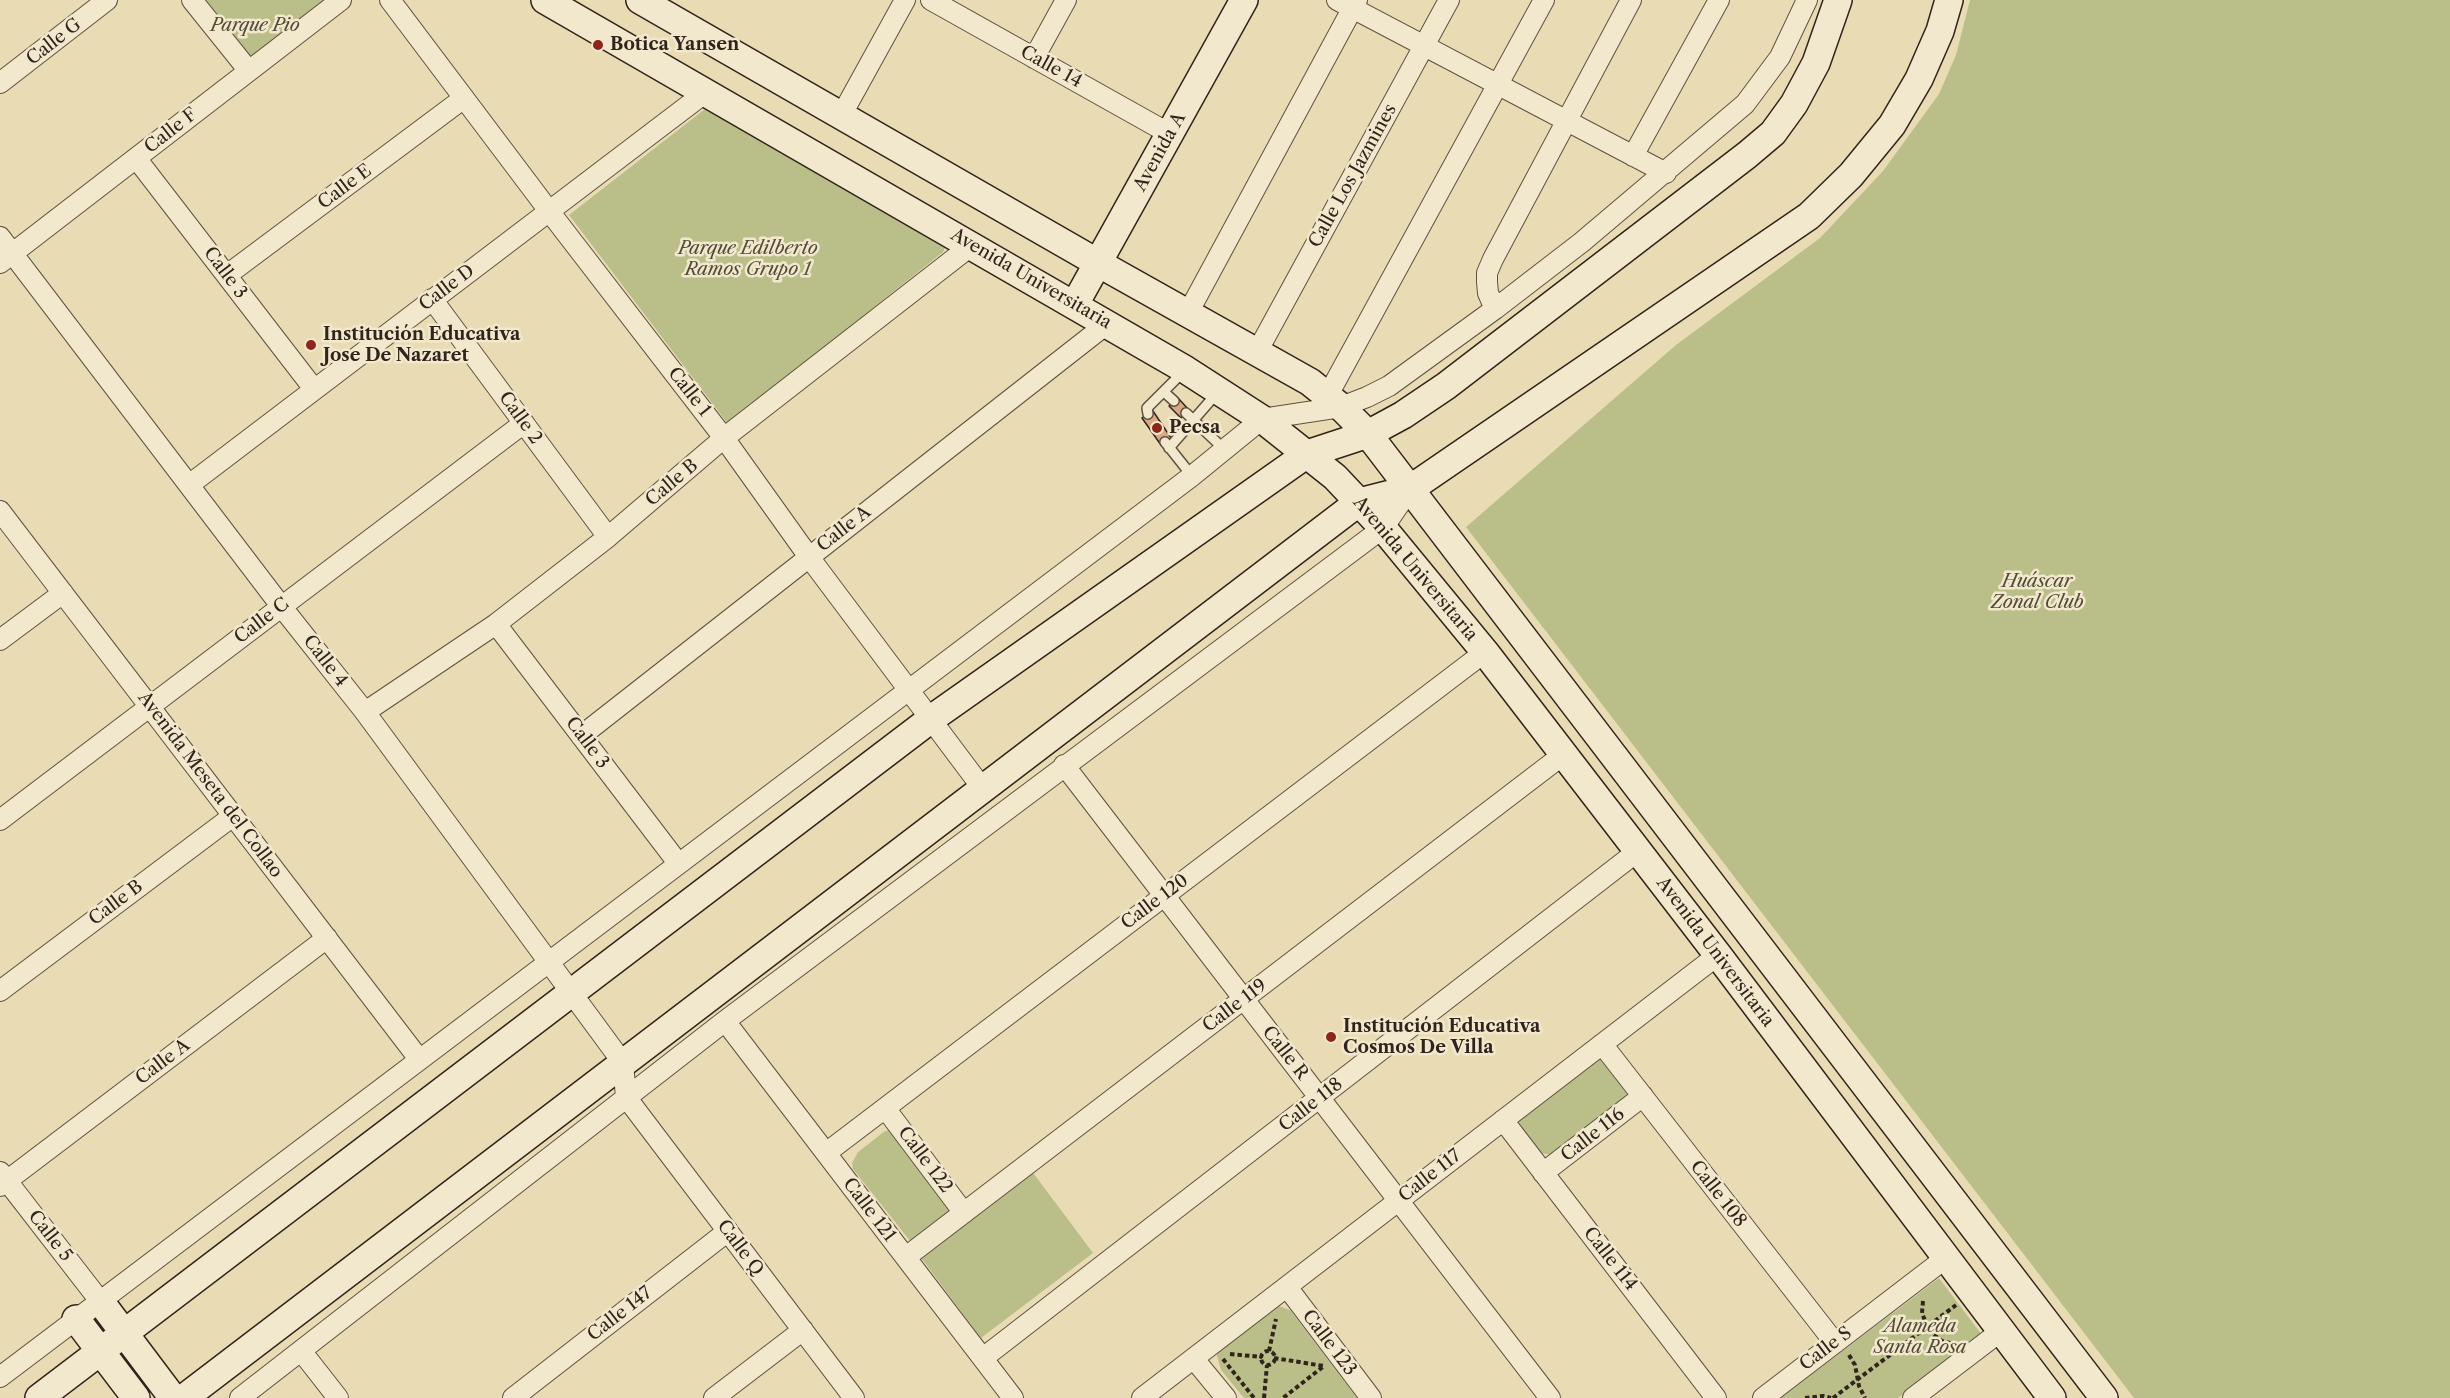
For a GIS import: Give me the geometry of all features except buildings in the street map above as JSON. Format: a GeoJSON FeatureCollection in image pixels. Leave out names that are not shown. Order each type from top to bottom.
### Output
{"type":"FeatureCollection","features":[{"type":"Feature","properties":{"kind":"street","name":"Calle G"},"geometry":{"type":"LineString","coordinates":[[0,83],[107,0]]}},
{"type":"Feature","properties":{"kind":"street"},"geometry":{"type":"LineString","coordinates":[[192,0],[249,71]]}},
{"type":"Feature","properties":{"kind":"street","name":"Calle F"},"geometry":{"type":"LineString","coordinates":[[6,258],[341,0]]}},
{"type":"Feature","properties":{"kind":"street","name":"Calle 1"},"geometry":{"type":"LineString","coordinates":[[390,0],[724,438],[809,557],[983,789]]}},
{"type":"Feature","properties":{"kind":"street","name":"Avenida Universitaria"},"geometry":{"type":"LineString","coordinates":[[545,0],[1186,370],[1262,419],[1335,477],[1383,528],[1485,652],[1718,955],[2052,1398]]}},
{"type":"Feature","properties":{"kind":"street"},"geometry":{"type":"LineString","coordinates":[[640,0],[1098,263],[1310,381],[1334,401],[1368,434],[2104,1398]]}},
{"type":"Feature","properties":{"kind":"street"},"geometry":{"type":"LineString","coordinates":[[842,116],[905,0]]}},
{"type":"Feature","properties":{"kind":"street","name":"Calle 14"},"geometry":{"type":"LineString","coordinates":[[931,0],[1170,134]]}},
{"type":"Feature","properties":{"kind":"street"},"geometry":{"type":"LineString","coordinates":[[1034,58],[1066,0]]}},
{"type":"Feature","properties":{"kind":"street","name":"Avenida A"},"geometry":{"type":"LineString","coordinates":[[1075,304],[1244,0]]}},
{"type":"Feature","properties":{"kind":"street","name":"Calle Los Jazmines"},"geometry":{"type":"LineString","coordinates":[[1257,352],[1449,0]]}},
{"type":"Feature","properties":{"kind":"street"},"geometry":{"type":"LineString","coordinates":[[1334,401],[1440,186],[1544,0]]}},
{"type":"Feature","properties":{"kind":"street"},"geometry":{"type":"LineString","coordinates":[[1495,309],[1488,293],[1487,273],[1565,120],[1630,0]]}},
{"type":"Feature","properties":{"kind":"street"},"geometry":{"type":"LineString","coordinates":[[1633,156],[1719,0]]}},
{"type":"Feature","properties":{"kind":"street"},"geometry":{"type":"LineString","coordinates":[[0,1377],[1192,476],[1262,419],[1389,386],[1495,309],[1582,242],[1745,104],[1780,57],[1796,28],[1807,0]]}},
{"type":"Feature","properties":{"kind":"street"},"geometry":{"type":"LineString","coordinates":[[39,1398],[931,719],[1307,454],[1368,434],[1403,415],[1446,386],[1740,161],[1773,133],[1794,104],[1816,63],[1839,0]]}},
{"type":"Feature","properties":{"kind":"street"},"geometry":{"type":"LineString","coordinates":[[184,1398],[1359,502],[1410,489],[1809,216],[1851,175],[1892,124],[1919,79],[1940,31],[1949,0]]}},
{"type":"Feature","properties":{"kind":"street"},"geometry":{"type":"LineString","coordinates":[[1188,314],[1349,3],[1424,46],[1666,172]]}},
{"type":"Feature","properties":{"kind":"street","name":"Calle D"},"geometry":{"type":"LineString","coordinates":[[189,484],[706,92]]}},
{"type":"Feature","properties":{"kind":"street","name":"Calle E"},"geometry":{"type":"LineString","coordinates":[[227,275],[464,98]]}},
{"type":"Feature","properties":{"kind":"street","name":"Calle 3"},"geometry":{"type":"LineString","coordinates":[[136,158],[314,389]]}},
{"type":"Feature","properties":{"kind":"street","name":"Calle 4"},"geometry":{"type":"LineString","coordinates":[[0,237],[6,258],[189,484],[365,712],[623,1063],[627,1097]]}},
{"type":"Feature","properties":{"kind":"street","name":"Calle B"},"geometry":{"type":"LineString","coordinates":[[365,712],[496,624],[608,537],[724,438],[972,245]]}},
{"type":"Feature","properties":{"kind":"street","name":"Calle 2"},"geometry":{"type":"LineString","coordinates":[[432,299],[608,537]]}},
{"type":"Feature","properties":{"kind":"street","name":"Calle A"},"geometry":{"type":"LineString","coordinates":[[581,736],[1108,323]]}},
{"type":"Feature","properties":{"kind":"street","name":"Calle C"},"geometry":{"type":"LineString","coordinates":[[0,820],[524,423]]}},
{"type":"Feature","properties":{"kind":"street"},"geometry":{"type":"LineString","coordinates":[[240,1398],[725,1022],[1064,765],[1383,528],[1410,489]]}},
{"type":"Feature","properties":{"kind":"street","name":"Avenida Meseta del Collao"},"geometry":{"type":"LineString","coordinates":[[0,511],[419,1059]]}},
{"type":"Feature","properties":{"kind":"street"},"geometry":{"type":"LineString","coordinates":[[0,640],[63,593]]}},
{"type":"Feature","properties":{"kind":"street","name":"Calle 3"},"geometry":{"type":"LineString","coordinates":[[496,624],[678,863]]}},
{"type":"Feature","properties":{"kind":"street","name":"Calle 120"},"geometry":{"type":"LineString","coordinates":[[826,1153],[1485,652]]}},
{"type":"Feature","properties":{"kind":"street","name":"Calle 119"},"geometry":{"type":"LineString","coordinates":[[906,1257],[1564,754]]}},
{"type":"Feature","properties":{"kind":"street","name":"Calle R"},"geometry":{"type":"LineString","coordinates":[[1064,765],[1550,1398]]}},
{"type":"Feature","properties":{"kind":"street","name":"Calle B"},"geometry":{"type":"LineString","coordinates":[[0,991],[233,816]]}},
{"type":"Feature","properties":{"kind":"street","name":"Calle 118"},"geometry":{"type":"LineString","coordinates":[[983,1358],[1638,851]]}},
{"type":"Feature","properties":{"kind":"street","name":"Calle A"},"geometry":{"type":"LineString","coordinates":[[2,1180],[327,938]]}},
{"type":"Feature","properties":{"kind":"street","name":"Calle 117"},"geometry":{"type":"LineString","coordinates":[[1142,1398],[1718,955]]}},
{"type":"Feature","properties":{"kind":"street","name":"Calle 121"},"geometry":{"type":"LineString","coordinates":[[725,1022],[1013,1398]]}},
{"type":"Feature","properties":{"kind":"street","name":"Calle 108"},"geometry":{"type":"LineString","coordinates":[[1602,1044],[1841,1352]]}},
{"type":"Feature","properties":{"kind":"street","name":"Calle 116"},"geometry":{"type":"LineString","coordinates":[[1543,1173],[1643,1096]]}},
{"type":"Feature","properties":{"kind":"street","name":"Calle Q"},"geometry":{"type":"LineString","coordinates":[[627,1097],[854,1398]]}},
{"type":"Feature","properties":{"kind":"street","name":"Calle 122"},"geometry":{"type":"LineString","coordinates":[[885,1108],[964,1213]]}},
{"type":"Feature","properties":{"kind":"street","name":"Calle 114"},"geometry":{"type":"LineString","coordinates":[[1503,1120],[1716,1398]]}},
{"type":"Feature","properties":{"kind":"street","name":"Calle 5"},"geometry":{"type":"LineString","coordinates":[[2,1180],[100,1301]]}},
{"type":"Feature","properties":{"kind":"street","name":"Calle 147"},"geometry":{"type":"LineString","coordinates":[[513,1398],[728,1231]]}},
{"type":"Feature","properties":{"kind":"street","name":"Calle S"},"geometry":{"type":"LineString","coordinates":[[1763,1398],[1841,1352],[1947,1257]]}},
{"type":"Feature","properties":{"kind":"street","name":"Calle 123"},"geometry":{"type":"LineString","coordinates":[[1287,1287],[1371,1398]]}},
{"type":"Feature","properties":{"kind":"street"},"geometry":{"type":"LineString","coordinates":[[100,1301],[173,1398]]}},
{"type":"Feature","properties":{"kind":"street"},"geometry":{"type":"LineString","coordinates":[[76,1319],[136,1398]]}},
{"type":"Feature","properties":{"kind":"street"},"geometry":{"type":"LineString","coordinates":[[714,1398],[802,1330]]}},
{"type":"Feature","properties":{"kind":"street"},"geometry":{"type":"LineString","coordinates":[[1913,1398],[2001,1331]]}},
{"type":"Feature","properties":{"kind":"street"},"geometry":{"type":"LineString","coordinates":[[302,1352],[338,1398]]}},
{"type":"Feature","properties":{"kind":"street"},"geometry":{"type":"LineString","coordinates":[[1194,1359],[1226,1398]]}},
{"type":"Feature","properties":{"kind":"lane"},"geometry":{"type":"LineString","coordinates":[[1148,414],[1147,408],[1186,370]]}},
{"type":"Feature","properties":{"kind":"lane"},"geometry":{"type":"LineString","coordinates":[[1192,476],[1167,445],[1194,420],[1218,391]]}},
{"type":"Feature","properties":{"kind":"lane"},"geometry":{"type":"LineString","coordinates":[[1164,392],[1174,401]]}},
{"type":"Feature","properties":{"kind":"lane"},"geometry":{"type":"LineString","coordinates":[[1186,413],[1225,450]]}},
{"type":"Feature","properties":{"kind":"path"},"geometry":{"type":"LineString","coordinates":[[1917,1301],[1925,1294],[1922,1313],[1926,1327],[1935,1337],[1942,1341],[1959,1344]]}},
{"type":"Feature","properties":{"kind":"path"},"geometry":{"type":"LineString","coordinates":[[1951,1298],[1963,1314]]}},
{"type":"Feature","properties":{"kind":"path"},"geometry":{"type":"LineString","coordinates":[[1805,1398],[1823,1396],[1832,1398],[1957,1305]]}},
{"type":"Feature","properties":{"kind":"path"},"geometry":{"type":"LineString","coordinates":[[1857,1347],[1841,1352],[1855,1365],[1865,1398]]}},
{"type":"Feature","properties":{"kind":"path"},"geometry":{"type":"LineString","coordinates":[[1264,1398],[1267,1365],[1262,1359],[1265,1352],[1273,1353],[1274,1358],[1271,1364],[1267,1365]]}},
{"type":"Feature","properties":{"kind":"path"},"geometry":{"type":"LineString","coordinates":[[1218,1353],[1254,1398]]}},
{"type":"Feature","properties":{"kind":"path"},"geometry":{"type":"LineString","coordinates":[[1274,1358],[1324,1366],[1283,1398]]}},
{"type":"Feature","properties":{"kind":"green space","name":"Parque Pio"},"geometry":{"type":"Polygon","coordinates":[[[202,0],[328,0],[251,63],[202,0]]]}},
{"type":"Feature","properties":{"kind":"green space","name":"Huáscar Zonal Club"},"geometry":{"type":"Polygon","coordinates":[[[1970,0],[2450,0],[2450,1398],[2134,1398],[1466,527],[1676,345],[1820,238],[1883,171],[1939,94],[1956,55],[1970,0]]]}},
{"type":"Feature","properties":{"kind":"green space","name":"Parque Edilberto Ramos Grupo 1"},"geometry":{"type":"Polygon","coordinates":[[[715,108],[943,241],[945,247],[943,252],[728,424],[569,215],[705,109],[715,108]]]}},
{"type":"Feature","properties":{"kind":"green space"},"geometry":{"type":"Polygon","coordinates":[[[1595,1058],[1604,1060],[1625,1088],[1627,1095],[1624,1100],[1552,1155],[1540,1153],[1518,1121],[1595,1058]]]}},
{"type":"Feature","properties":{"kind":"green space"},"geometry":{"type":"Polygon","coordinates":[[[891,1130],[951,1212],[911,1242],[853,1169],[852,1163],[858,1152],[885,1131],[891,1130]]]}},
{"type":"Feature","properties":{"kind":"green space"},"geometry":{"type":"Polygon","coordinates":[[[1031,1170],[1093,1253],[981,1338],[919,1255],[1031,1170]]]}},
{"type":"Feature","properties":{"kind":"green space","name":"Alameda Santa Rosa"},"geometry":{"type":"Polygon","coordinates":[[[1939,1278],[1982,1335],[1898,1398],[1781,1398],[1939,1278]]]}},
{"type":"Feature","properties":{"kind":"green space"},"geometry":{"type":"Polygon","coordinates":[[[1279,1306],[1290,1310],[1357,1398],[1244,1398],[1221,1370],[1216,1352],[1270,1309],[1279,1306]]]}},
{"type":"Feature","properties":{"kind":"place","name":"Botica Yansen"},"geometry":{"type":"Point","coordinates":[598,45]}},
{"type":"Feature","properties":{"kind":"place","name":"Institución Educativa Jose De Nazaret"},"geometry":{"type":"Point","coordinates":[311,345]}},
{"type":"Feature","properties":{"kind":"place","name":"Pecsa"},"geometry":{"type":"Point","coordinates":[1157,428]}},
{"type":"Feature","properties":{"kind":"place","name":"Institución Educativa Cosmos De Villa"},"geometry":{"type":"Point","coordinates":[1331,1037]}}]}
